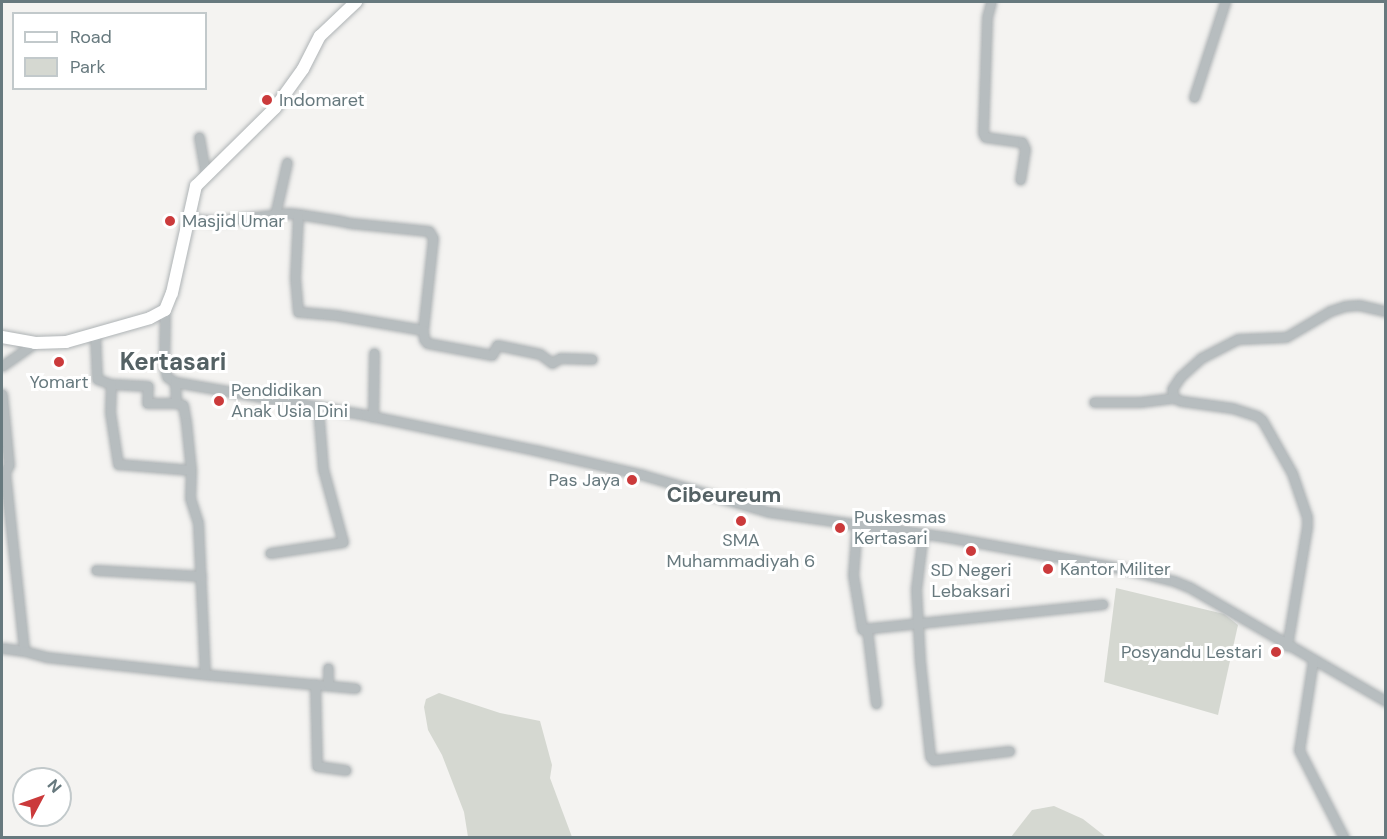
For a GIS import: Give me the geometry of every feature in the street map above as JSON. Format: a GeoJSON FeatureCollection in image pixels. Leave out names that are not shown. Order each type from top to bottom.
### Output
{"type":"FeatureCollection","features":[{"type":"Feature","properties":{"kind":"main road"},"geometry":{"type":"LineString","coordinates":[[2,337],[35,343],[66,342],[150,318],[165,310],[172,293],[196,186],[275,108],[303,69],[320,36],[356,2]]}},
{"type":"Feature","properties":{"kind":"street"},"geometry":{"type":"LineString","coordinates":[[991,2],[987,16],[983,133],[985,137],[1022,142],[1025,149],[1020,180]]}},
{"type":"Feature","properties":{"kind":"street"},"geometry":{"type":"LineString","coordinates":[[1194,97],[1225,2]]}},
{"type":"Feature","properties":{"kind":"street"},"geometry":{"type":"LineString","coordinates":[[199,137],[206,175]]}},
{"type":"Feature","properties":{"kind":"street"},"geometry":{"type":"LineString","coordinates":[[275,215],[287,162]]}},
{"type":"Feature","properties":{"kind":"street"},"geometry":{"type":"LineString","coordinates":[[298,214],[295,278],[298,312],[335,315],[423,330]]}},
{"type":"Feature","properties":{"kind":"street"},"geometry":{"type":"LineString","coordinates":[[187,219],[216,222],[298,214],[432,233],[423,330],[427,343],[492,355],[497,345],[540,354],[552,363],[560,358],[592,359]]}},
{"type":"Feature","properties":{"kind":"street"},"geometry":{"type":"LineString","coordinates":[[1174,398],[1172,389],[1180,377],[1202,358],[1238,339],[1286,337],[1330,311],[1345,306],[1359,305],[1386,310]]}},
{"type":"Feature","properties":{"kind":"street"},"geometry":{"type":"LineString","coordinates":[[165,310],[164,365],[167,377],[175,382],[373,417],[644,475],[769,512],[923,533],[1103,565],[1174,581],[1189,587],[1287,646],[1386,701]]}},
{"type":"Feature","properties":{"kind":"street"},"geometry":{"type":"LineString","coordinates":[[95,334],[97,379],[111,384],[148,387],[147,403],[183,405],[191,470],[189,498],[198,522],[205,674]]}},
{"type":"Feature","properties":{"kind":"street"},"geometry":{"type":"LineString","coordinates":[[2,366],[35,343]]}},
{"type":"Feature","properties":{"kind":"street"},"geometry":{"type":"LineString","coordinates":[[373,417],[375,353]]}},
{"type":"Feature","properties":{"kind":"street"},"geometry":{"type":"LineString","coordinates":[[175,382],[176,403]]}},
{"type":"Feature","properties":{"kind":"street"},"geometry":{"type":"LineString","coordinates":[[111,384],[110,412],[118,464],[191,470]]}},
{"type":"Feature","properties":{"kind":"street"},"geometry":{"type":"LineString","coordinates":[[2,394],[9,465],[5,472],[24,651]]}},
{"type":"Feature","properties":{"kind":"street"},"geometry":{"type":"LineString","coordinates":[[1094,402],[1140,402],[1174,398],[1232,408],[1257,416],[1262,420],[1292,473],[1307,517],[1287,646]]}},
{"type":"Feature","properties":{"kind":"street"},"geometry":{"type":"LineString","coordinates":[[270,553],[343,542],[322,469],[318,407]]}},
{"type":"Feature","properties":{"kind":"street"},"geometry":{"type":"LineString","coordinates":[[857,523],[853,575],[859,626],[862,629],[1103,604]]}},
{"type":"Feature","properties":{"kind":"street"},"geometry":{"type":"LineString","coordinates":[[923,533],[916,579],[920,662],[931,759],[1009,751]]}},
{"type":"Feature","properties":{"kind":"street"},"geometry":{"type":"LineString","coordinates":[[96,570],[201,576]]}},
{"type":"Feature","properties":{"kind":"street"},"geometry":{"type":"LineString","coordinates":[[867,629],[876,703]]}},
{"type":"Feature","properties":{"kind":"street"},"geometry":{"type":"LineString","coordinates":[[2,648],[46,657],[355,688]]}},
{"type":"Feature","properties":{"kind":"street"},"geometry":{"type":"LineString","coordinates":[[1313,660],[1299,737],[1299,750],[1344,837]]}},
{"type":"Feature","properties":{"kind":"street"},"geometry":{"type":"LineString","coordinates":[[328,668],[328,684]]}},
{"type":"Feature","properties":{"kind":"street"},"geometry":{"type":"LineString","coordinates":[[315,684],[317,766],[346,770]]}},
{"type":"Feature","properties":{"kind":"green space"},"geometry":{"type":"Polygon","coordinates":[[[1116,588],[1224,614],[1238,625],[1218,715],[1104,682],[1116,588]]]}},
{"type":"Feature","properties":{"kind":"green space"},"geometry":{"type":"Polygon","coordinates":[[[439,693],[500,713],[540,721],[552,765],[550,778],[572,837],[468,837],[464,812],[442,755],[428,730],[424,707],[426,699],[439,693]]]}},
{"type":"Feature","properties":{"kind":"green space"},"geometry":{"type":"Polygon","coordinates":[[[1054,806],[1083,819],[1106,837],[1011,837],[1032,810],[1054,806]]]}},
{"type":"Feature","properties":{"kind":"place","name":"Indomaret"},"geometry":{"type":"Point","coordinates":[267,100]}},
{"type":"Feature","properties":{"kind":"place","name":"Masjid Umar"},"geometry":{"type":"Point","coordinates":[170,221]}},
{"type":"Feature","properties":{"kind":"place","name":"Yomart"},"geometry":{"type":"Point","coordinates":[59,362]}},
{"type":"Feature","properties":{"kind":"place","name":"Pendidikan Anak Usia Dini"},"geometry":{"type":"Point","coordinates":[219,401]}},
{"type":"Feature","properties":{"kind":"place","name":"Pas Jaya"},"geometry":{"type":"Point","coordinates":[632,480]}},
{"type":"Feature","properties":{"kind":"place","name":"SMA Muhammadiyah 6"},"geometry":{"type":"Point","coordinates":[741,521]}},
{"type":"Feature","properties":{"kind":"place","name":"Puskesmas Kertasari"},"geometry":{"type":"Point","coordinates":[840,528]}},
{"type":"Feature","properties":{"kind":"place","name":"SD Negeri Lebaksari"},"geometry":{"type":"Point","coordinates":[971,551]}},
{"type":"Feature","properties":{"kind":"place","name":"Kantor Militer"},"geometry":{"type":"Point","coordinates":[1048,569]}},
{"type":"Feature","properties":{"kind":"place","name":"Posyandu Lestari"},"geometry":{"type":"Point","coordinates":[1276,652]}},
{"type":"Feature","properties":{"kind":"district","name":"Kertasari"},"geometry":{"type":"Point","coordinates":[173,362]}},
{"type":"Feature","properties":{"kind":"district","name":"Cibeureum"},"geometry":{"type":"Point","coordinates":[724,495]}}]}
